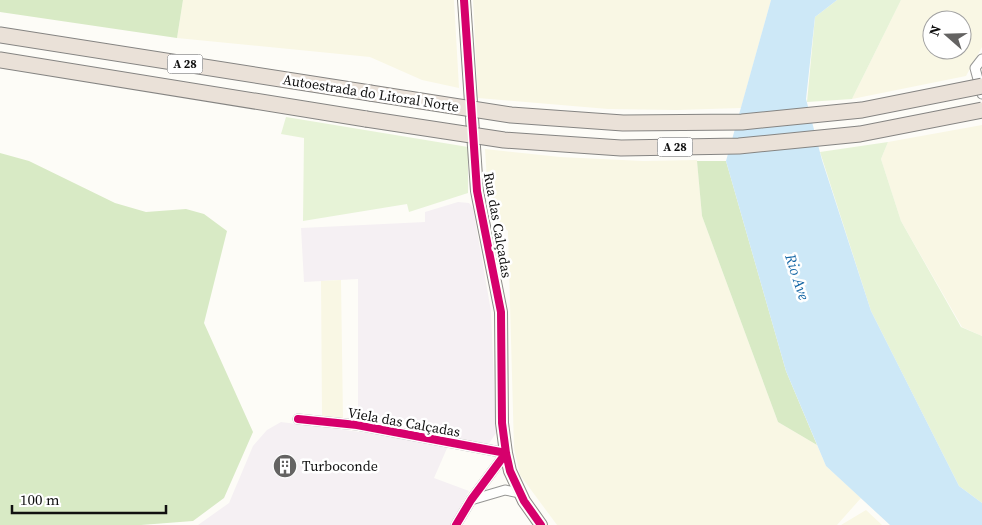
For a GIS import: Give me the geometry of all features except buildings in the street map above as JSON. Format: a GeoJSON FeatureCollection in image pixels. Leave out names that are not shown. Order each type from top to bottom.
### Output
{"type":"FeatureCollection","features":[{"type":"Feature","properties":{"kind":"highway","name":"Autoestrada do Litoral Norte"},"geometry":{"type":"LineString","coordinates":[[0,35],[511,115],[623,123],[742,122],[862,110],[982,86]]}},
{"type":"Feature","properties":{"kind":"highway","name":"Autoestrada do Litoral Norte"},"geometry":{"type":"LineString","coordinates":[[0,60],[504,140],[621,148],[739,146],[860,134],[982,110]]}},
{"type":"Feature","properties":{"kind":"main road","name":"Rua das Calçadas"},"geometry":{"type":"LineString","coordinates":[[464,0],[477,191],[501,312],[502,423],[506,453],[510,471],[520,493],[540,525]]}},
{"type":"Feature","properties":{"kind":"street"},"geometry":{"type":"LineString","coordinates":[[982,59],[975,68],[982,94]]}},
{"type":"Feature","properties":{"kind":"street","name":"Viela das Calçadas"},"geometry":{"type":"LineString","coordinates":[[298,419],[357,425],[506,453]]}},
{"type":"Feature","properties":{"kind":"street"},"geometry":{"type":"LineString","coordinates":[[456,525],[471,500],[506,453]]}},
{"type":"Feature","properties":{"kind":"street"},"geometry":{"type":"LineString","coordinates":[[471,500],[505,490],[520,493]]}},
{"type":"Feature","properties":{"kind":"shaded area"},"geometry":{"type":"Polygon","coordinates":[[[183,0],[454,0],[459,88],[422,80],[370,57],[177,38],[183,0]]]}},
{"type":"Feature","properties":{"kind":"shaded area"},"geometry":{"type":"Polygon","coordinates":[[[473,0],[771,0],[741,108],[677,110],[608,109],[478,98],[473,0]]]}},
{"type":"Feature","properties":{"kind":"shaded area"},"geometry":{"type":"Polygon","coordinates":[[[901,0],[982,0],[982,47],[966,76],[852,99],[901,0]]]}},
{"type":"Feature","properties":{"kind":"shaded area"},"geometry":{"type":"Polygon","coordinates":[[[982,125],[982,336],[962,327],[901,221],[881,159],[888,142],[982,125]]]}},
{"type":"Feature","properties":{"kind":"shaded area"},"geometry":{"type":"Polygon","coordinates":[[[485,149],[560,157],[643,161],[697,160],[702,216],[778,422],[817,445],[826,466],[861,498],[837,525],[557,525],[520,475],[514,448],[508,231],[489,213],[485,149]]]}},
{"type":"Feature","properties":{"kind":"shaded area"},"geometry":{"type":"Polygon","coordinates":[[[458,202],[469,203],[473,208],[491,311],[496,433],[488,445],[432,432],[358,419],[358,279],[304,282],[301,228],[425,222],[425,212],[458,202]]]}},
{"type":"Feature","properties":{"kind":"shaded area"},"geometry":{"type":"Polygon","coordinates":[[[341,280],[343,419],[322,416],[321,281],[341,280]]]}},
{"type":"Feature","properties":{"kind":"shaded area"},"geometry":{"type":"Polygon","coordinates":[[[281,422],[384,435],[448,446],[434,478],[469,491],[450,525],[198,525],[229,503],[253,446],[267,430],[281,422]]]}},
{"type":"Feature","properties":{"kind":"shaded area"},"geometry":{"type":"Polygon","coordinates":[[[866,510],[882,525],[841,525],[866,510]]]}},
{"type":"Feature","properties":{"kind":"green space"},"geometry":{"type":"Polygon","coordinates":[[[0,0],[183,0],[177,38],[0,12],[0,0]]]}},
{"type":"Feature","properties":{"kind":"green space"},"geometry":{"type":"Polygon","coordinates":[[[837,0],[901,0],[852,99],[807,102],[815,17],[837,0]]]}},
{"type":"Feature","properties":{"kind":"green space"},"geometry":{"type":"Polygon","coordinates":[[[286,117],[468,147],[468,193],[409,212],[407,204],[303,221],[304,138],[281,134],[286,117]]]}},
{"type":"Feature","properties":{"kind":"green space"},"geometry":{"type":"Polygon","coordinates":[[[888,142],[881,159],[901,221],[961,327],[982,336],[982,503],[959,486],[871,311],[820,152],[888,142]]]}},
{"type":"Feature","properties":{"kind":"green space"},"geometry":{"type":"Polygon","coordinates":[[[0,153],[29,161],[115,203],[146,212],[186,209],[204,214],[227,231],[204,323],[253,432],[224,498],[193,521],[141,525],[0,525],[0,153]]]}},
{"type":"Feature","properties":{"kind":"green space"},"geometry":{"type":"Polygon","coordinates":[[[697,161],[726,161],[786,371],[817,445],[778,422],[702,216],[697,161]]]}},
{"type":"Feature","properties":{"kind":"water","name":"Rio Ave"},"geometry":{"type":"Polygon","coordinates":[[[771,0],[837,0],[815,17],[806,99],[822,160],[871,311],[959,486],[982,503],[982,525],[890,525],[826,466],[786,371],[726,161],[771,0]]]}},
{"type":"Feature","properties":{"kind":"cycle path"},"geometry":{"type":"LineString","coordinates":[[464,0],[477,191],[501,312],[502,423],[506,453],[510,471],[524,501],[541,525]]}},
{"type":"Feature","properties":{"kind":"cycle path"},"geometry":{"type":"LineString","coordinates":[[298,419],[357,425],[506,453]]}},
{"type":"Feature","properties":{"kind":"cycle path"},"geometry":{"type":"LineString","coordinates":[[456,525],[471,500],[506,453]]}},
{"type":"Feature","properties":{"kind":"place","name":"Turboconde"},"geometry":{"type":"Point","coordinates":[285,466]}}]}
